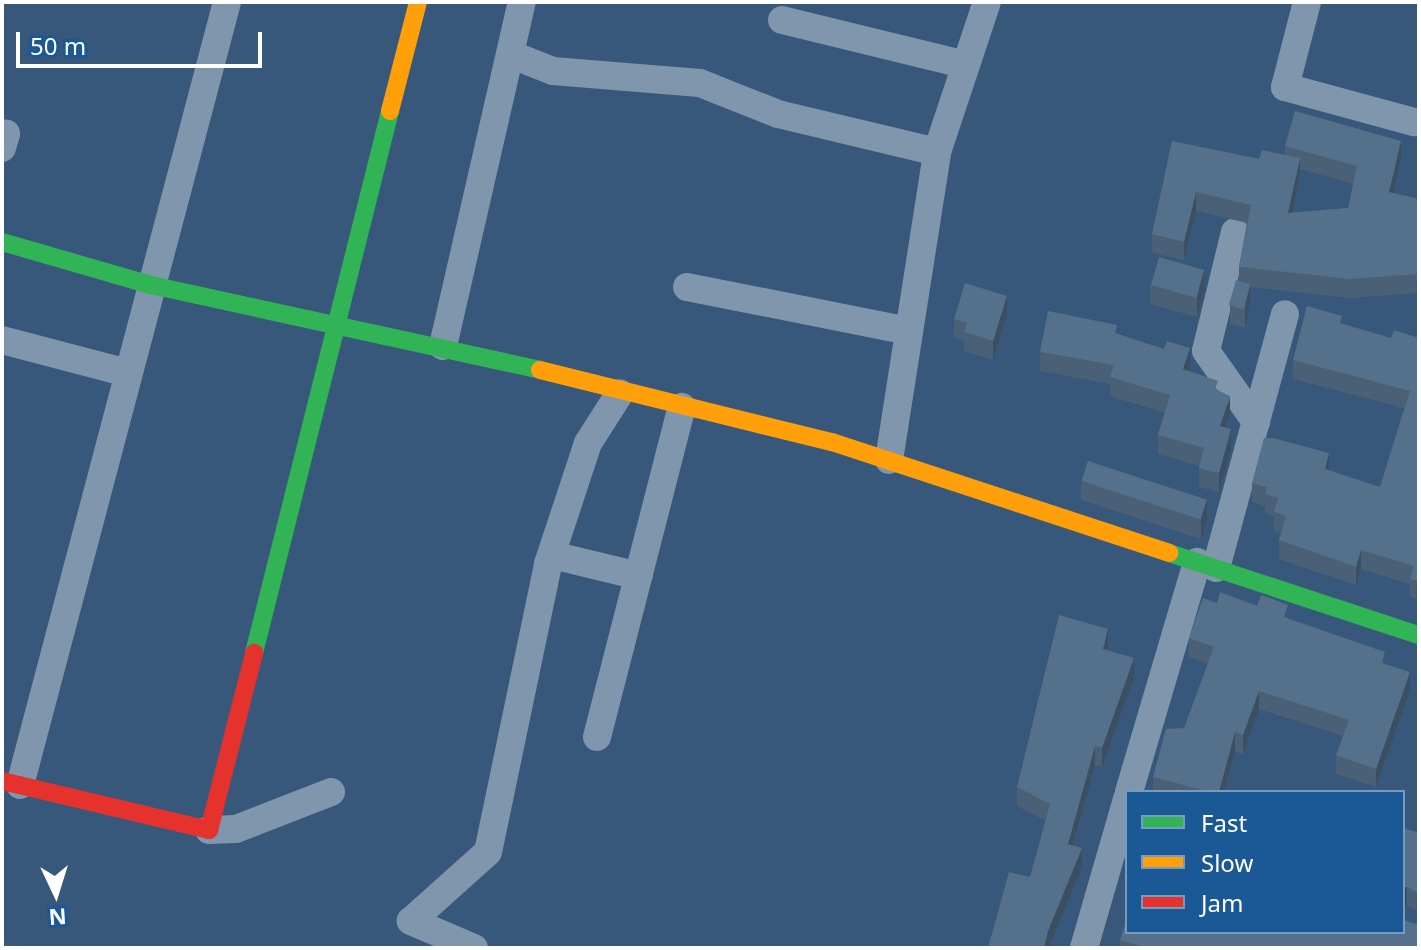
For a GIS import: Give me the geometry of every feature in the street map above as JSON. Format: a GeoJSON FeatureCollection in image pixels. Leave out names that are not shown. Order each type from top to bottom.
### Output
{"type":"FeatureCollection","features":[{"type":"Feature","properties":{"kind":"street"},"geometry":{"type":"LineString","coordinates":[[227,2],[11,783],[209,830],[236,829],[331,792]]}},
{"type":"Feature","properties":{"kind":"street"},"geometry":{"type":"LineString","coordinates":[[209,830],[340,321],[418,2]]}},
{"type":"Feature","properties":{"kind":"street"},"geometry":{"type":"LineString","coordinates":[[443,346],[522,2]]}},
{"type":"Feature","properties":{"kind":"street"},"geometry":{"type":"LineString","coordinates":[[889,460],[937,152],[987,2]]}},
{"type":"Feature","properties":{"kind":"street"},"geometry":{"type":"LineString","coordinates":[[1307,2],[1285,87],[1414,122]]}},
{"type":"Feature","properties":{"kind":"street"},"geometry":{"type":"LineString","coordinates":[[782,20],[966,65]]}},
{"type":"Feature","properties":{"kind":"street"},"geometry":{"type":"LineString","coordinates":[[510,54],[553,71],[700,83],[778,114],[937,152]]}},
{"type":"Feature","properties":{"kind":"street"},"geometry":{"type":"LineString","coordinates":[[1235,232],[1206,351],[1256,422]]}},
{"type":"Feature","properties":{"kind":"street"},"geometry":{"type":"LineString","coordinates":[[2,242],[151,285],[340,321],[889,460],[1419,635]]}},
{"type":"Feature","properties":{"kind":"street"},"geometry":{"type":"LineString","coordinates":[[687,287],[909,331]]}},
{"type":"Feature","properties":{"kind":"street"},"geometry":{"type":"LineString","coordinates":[[1130,790],[1256,422],[1285,314]]}},
{"type":"Feature","properties":{"kind":"street"},"geometry":{"type":"LineString","coordinates":[[2,340],[124,372]]}},
{"type":"Feature","properties":{"kind":"street"},"geometry":{"type":"LineString","coordinates":[[474,948],[411,921],[488,852],[552,555],[588,443],[620,393]]}},
{"type":"Feature","properties":{"kind":"street"},"geometry":{"type":"LineString","coordinates":[[597,737],[682,407]]}},
{"type":"Feature","properties":{"kind":"street"},"geometry":{"type":"LineString","coordinates":[[552,555],[639,576]]}},
{"type":"Feature","properties":{"kind":"street"},"geometry":{"type":"LineString","coordinates":[[1084,948],[1121,842],[1125,813]]}},
{"type":"Feature","properties":{"kind":"building"},"geometry":{"type":"Polygon","coordinates":[[[1295,111],[1401,141],[1389,192],[1419,199],[1419,274],[1350,279],[1239,267],[1251,205],[1196,192],[1184,242],[1152,234],[1172,141],[1259,159],[1262,150],[1300,158],[1288,213],[1348,208],[1357,166],[1285,146],[1295,111]]]}},
{"type":"Feature","properties":{"kind":"building"},"geometry":{"type":"Polygon","coordinates":[[[1159,257],[1204,270],[1196,298],[1151,285],[1159,257]]]}},
{"type":"Feature","properties":{"kind":"building"},"geometry":{"type":"Polygon","coordinates":[[[1236,280],[1250,284],[1243,309],[1229,305],[1236,280]]]}},
{"type":"Feature","properties":{"kind":"building"},"geometry":{"type":"Polygon","coordinates":[[[965,283],[1007,296],[993,341],[964,332],[967,323],[954,319],[965,283]]]}},
{"type":"Feature","properties":{"kind":"building"},"geometry":{"type":"Polygon","coordinates":[[[1307,306],[1342,316],[1340,323],[1391,338],[1394,330],[1419,338],[1419,581],[1410,579],[1414,566],[1361,550],[1356,567],[1279,540],[1286,516],[1274,512],[1278,498],[1265,494],[1267,487],[1252,483],[1264,438],[1273,438],[1329,453],[1325,469],[1380,487],[1410,391],[1293,360],[1307,306]]]}},
{"type":"Feature","properties":{"kind":"building"},"geometry":{"type":"Polygon","coordinates":[[[1048,311],[1117,325],[1115,333],[1164,349],[1167,341],[1190,348],[1183,369],[1218,381],[1215,389],[1230,396],[1220,426],[1231,429],[1219,473],[1199,468],[1204,448],[1158,435],[1170,395],[1110,377],[1114,365],[1040,352],[1048,311]]]}},
{"type":"Feature","properties":{"kind":"building"},"geometry":{"type":"Polygon","coordinates":[[[1088,461],[1207,500],[1200,520],[1082,481],[1088,461]]]}},
{"type":"Feature","properties":{"kind":"building"},"geometry":{"type":"Polygon","coordinates":[[[1220,592],[1257,606],[1261,595],[1288,605],[1284,617],[1385,652],[1382,663],[1410,672],[1376,769],[1336,755],[1349,720],[1259,691],[1243,735],[1235,732],[1220,790],[1202,790],[1153,777],[1166,729],[1184,728],[1214,647],[1189,638],[1203,598],[1217,603],[1220,592]]]}},
{"type":"Feature","properties":{"kind":"building"},"geometry":{"type":"Polygon","coordinates":[[[1059,615],[1108,629],[1103,649],[1134,658],[1102,748],[1095,746],[1068,844],[1082,848],[1044,948],[988,948],[1009,872],[1030,877],[1050,804],[1017,787],[1059,615]]]}},
{"type":"Feature","properties":{"kind":"building"},"geometry":{"type":"Polygon","coordinates":[[[1405,829],[1419,833],[1419,893],[1407,887],[1405,829]]]}},
{"type":"Feature","properties":{"kind":"building"},"geometry":{"type":"Polygon","coordinates":[[[1405,921],[1419,923],[1419,948],[1144,948],[1120,940],[1125,924],[1125,934],[1405,934],[1405,921]]]}},
{"type":"Feature","properties":{"kind":"traffic: fast"},"geometry":{"type":"LineString","coordinates":[[254,653],[390,111]]}},
{"type":"Feature","properties":{"kind":"traffic: fast"},"geometry":{"type":"LineString","coordinates":[[2,242],[151,285],[540,370]]}},
{"type":"Feature","properties":{"kind":"traffic: fast"},"geometry":{"type":"LineString","coordinates":[[1169,553],[1419,635]]}},
{"type":"Feature","properties":{"kind":"traffic: slow"},"geometry":{"type":"LineString","coordinates":[[390,111],[418,2]]}},
{"type":"Feature","properties":{"kind":"traffic: slow"},"geometry":{"type":"LineString","coordinates":[[540,370],[832,442],[1169,553]]}},
{"type":"Feature","properties":{"kind":"traffic: jam"},"geometry":{"type":"LineString","coordinates":[[2,781],[209,830],[254,653]]}}]}
